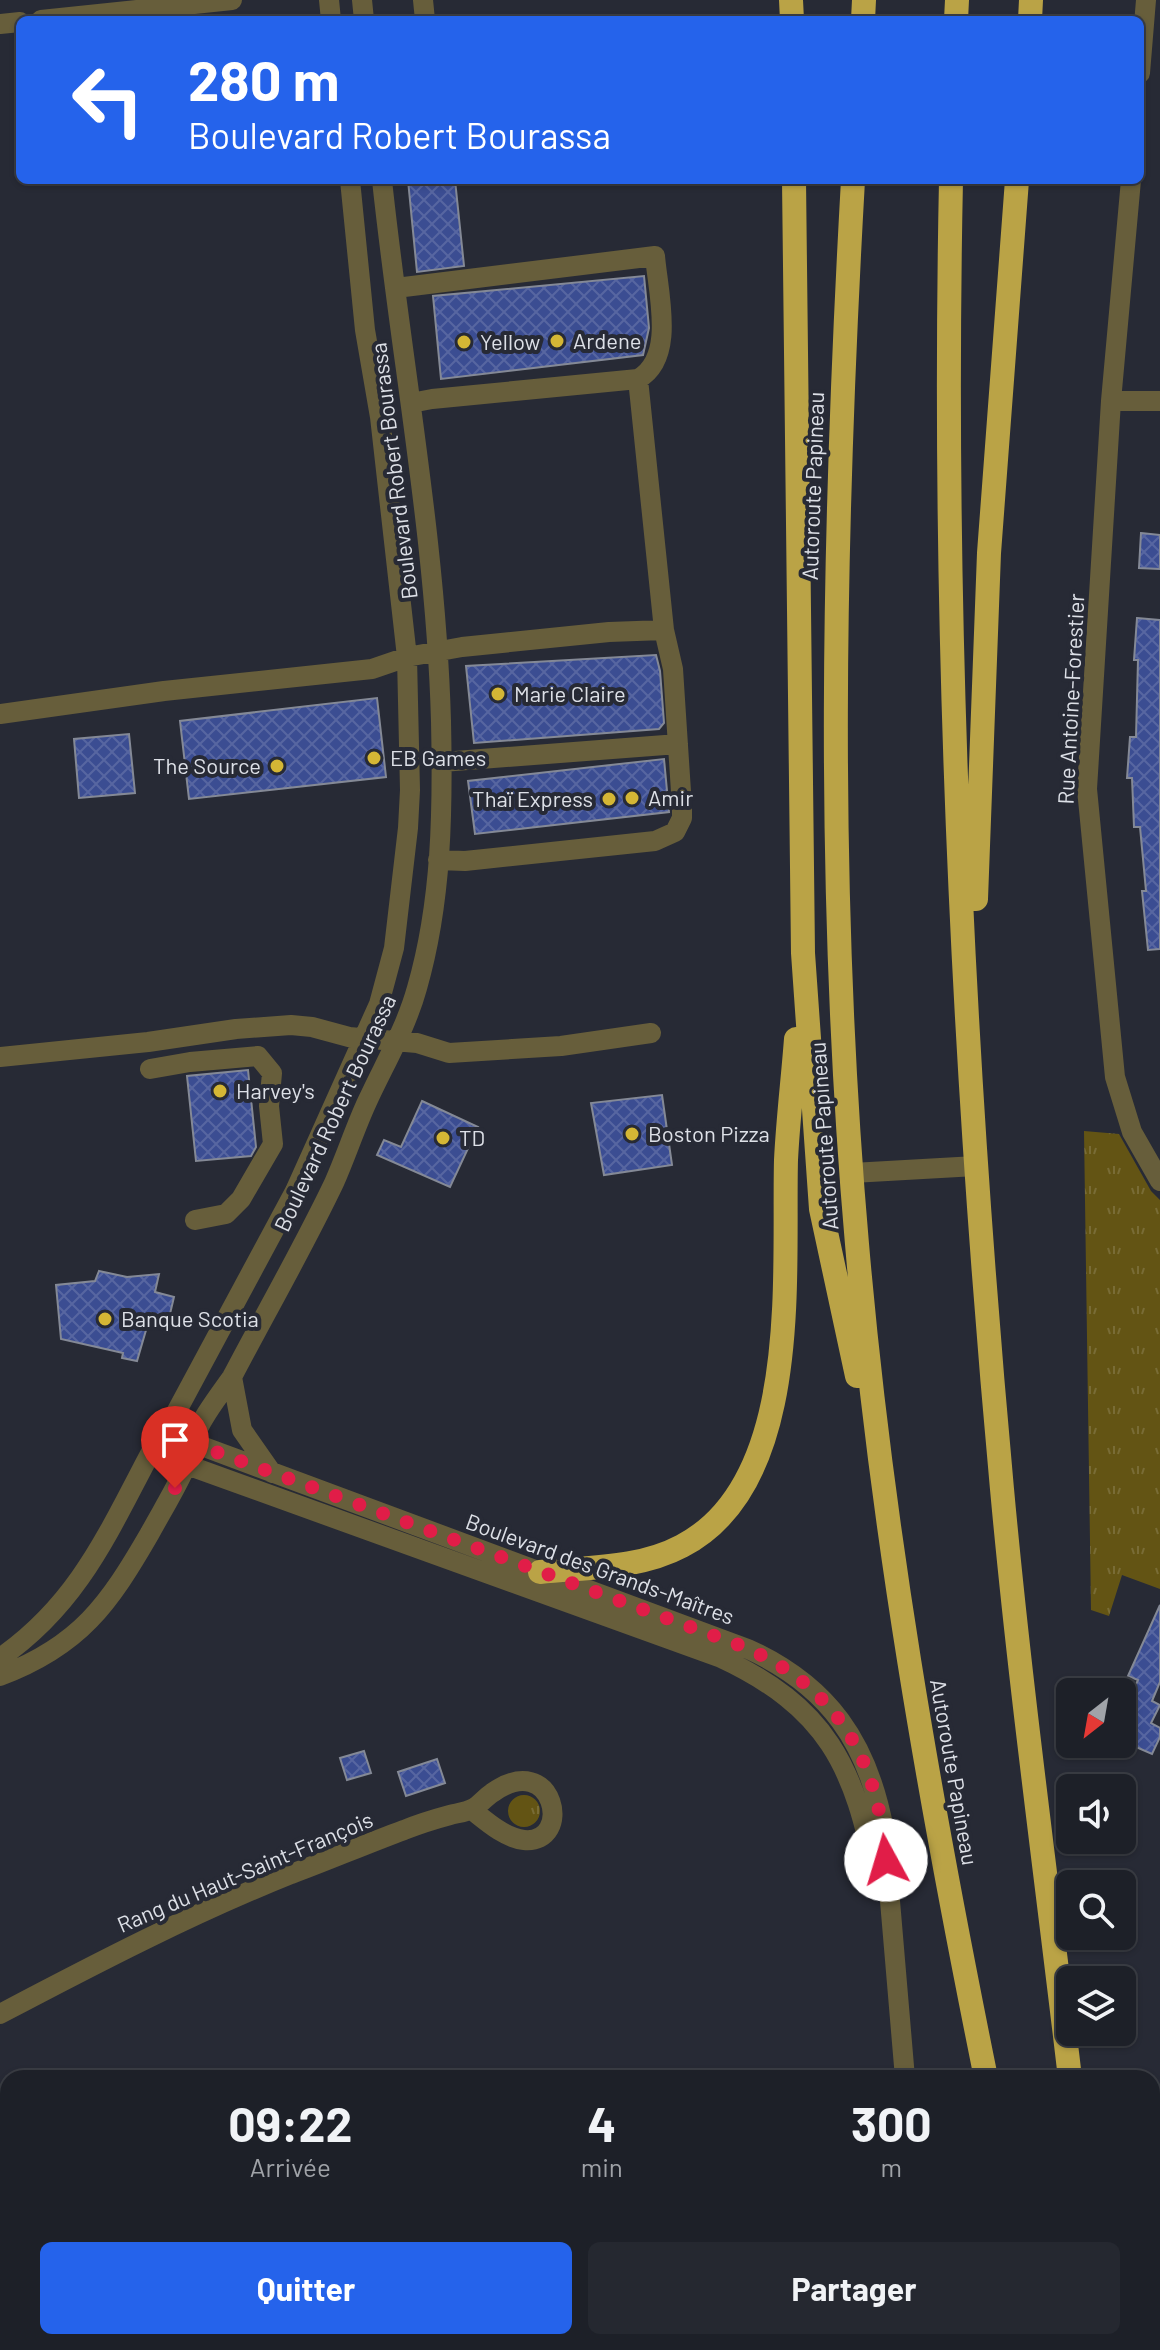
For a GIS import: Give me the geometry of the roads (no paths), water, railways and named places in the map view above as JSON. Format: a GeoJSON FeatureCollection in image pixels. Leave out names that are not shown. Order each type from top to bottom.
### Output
{"type":"FeatureCollection","features":[{"type":"Feature","properties":{"kind":"highway"},"geometry":{"type":"LineString","coordinates":[[794,184],[803,953],[821,1209],[888,1519]]}},
{"type":"Feature","properties":{"kind":"highway","name":"Autoroute Papineau"},"geometry":{"type":"LineString","coordinates":[[853,184],[835,614],[838,909],[858,1260],[888,1519],[912,1681],[940,1848],[984,2070]]}},
{"type":"Feature","properties":{"kind":"highway"},"geometry":{"type":"LineString","coordinates":[[951,184],[947,425],[949,614],[976,1166],[1004,1507],[1069,2070]]}},
{"type":"Feature","properties":{"kind":"highway"},"geometry":{"type":"LineString","coordinates":[[971,1073],[984,634],[1017,184]]}},
{"type":"Feature","properties":{"kind":"highway"},"geometry":{"type":"LineString","coordinates":[[540,1572],[638,1562],[683,1546],[701,1534],[734,1499],[760,1451],[769,1424],[779,1372],[786,1157],[803,953]]}},
{"type":"Feature","properties":{"kind":"street"},"geometry":{"type":"LineString","coordinates":[[61,16],[111,6],[232,0]]}},
{"type":"Feature","properties":{"kind":"street"},"geometry":{"type":"LineString","coordinates":[[1144,24],[1146,0]]}},
{"type":"Feature","properties":{"kind":"street","name":"Boulevard Robert Bourassa"},"geometry":{"type":"LineString","coordinates":[[0,1658],[42,1625],[75,1587],[151,1452],[165,1433],[295,1191],[379,1004],[394,948],[410,790],[407,657],[380,417],[365,330],[350,184]]}},
{"type":"Feature","properties":{"kind":"street","name":"Boulevard Robert Bourassa"},"geometry":{"type":"LineString","coordinates":[[0,1676],[23,1668],[53,1651],[100,1611],[135,1559],[186,1466],[192,1443],[211,1405],[232,1377],[335,1180],[359,1121],[398,1041],[418,985],[429,936],[438,860],[442,762],[439,651],[383,184]]}},
{"type":"Feature","properties":{"kind":"street","name":"Rue Antoine-Forestier"},"geometry":{"type":"LineString","coordinates":[[1131,184],[1111,401],[1087,789],[1115,1077],[1132,1132],[1160,1181]]}},
{"type":"Feature","properties":{"kind":"street"},"geometry":{"type":"LineString","coordinates":[[396,288],[655,256],[662,339],[654,366],[638,379],[411,403]]}},
{"type":"Feature","properties":{"kind":"street"},"geometry":{"type":"LineString","coordinates":[[438,860],[465,861],[630,844],[666,837],[675,832],[682,818],[672,660],[664,630],[638,379]]}},
{"type":"Feature","properties":{"kind":"street"},"geometry":{"type":"LineString","coordinates":[[1111,401],[1160,401]]}},
{"type":"Feature","properties":{"kind":"street"},"geometry":{"type":"LineString","coordinates":[[0,714],[164,691],[372,669],[407,657],[439,651],[609,632],[664,630]]}},
{"type":"Feature","properties":{"kind":"street"},"geometry":{"type":"LineString","coordinates":[[442,762],[678,744]]}},
{"type":"Feature","properties":{"kind":"street"},"geometry":{"type":"LineString","coordinates":[[0,1057],[148,1042],[271,1025],[302,1025],[337,1035],[417,1043],[439,1052],[510,1051],[651,1033]]}},
{"type":"Feature","properties":{"kind":"street"},"geometry":{"type":"LineString","coordinates":[[150,1069],[258,1056],[272,1073],[269,1106],[273,1144],[241,1199],[226,1214],[195,1220]]}},
{"type":"Feature","properties":{"kind":"street"},"geometry":{"type":"LineString","coordinates":[[852,1173],[976,1166]]}},
{"type":"Feature","properties":{"kind":"street"},"geometry":{"type":"LineString","coordinates":[[232,1377],[242,1430],[272,1473]]}},
{"type":"Feature","properties":{"kind":"street","name":"Boulevard des Grands-Maîtres"},"geometry":{"type":"LineString","coordinates":[[165,1433],[748,1649],[791,1673],[831,1710],[862,1755],[877,1795],[884,1830],[904,2070]]}},
{"type":"Feature","properties":{"kind":"street","name":"Boulevard des Grands-Maîtres"},"geometry":{"type":"LineString","coordinates":[[151,1452],[719,1657],[774,1686],[817,1727],[836,1753],[849,1780],[866,1828],[894,1977]]}},
{"type":"Feature","properties":{"kind":"street","name":"Rang du Haut-Saint-François"},"geometry":{"type":"LineString","coordinates":[[0,2014],[188,1919],[254,1890],[407,1829],[472,1810]]}},
{"type":"Feature","properties":{"kind":"place","name":"Ardene"},"geometry":{"type":"Point","coordinates":[557,341]}},
{"type":"Feature","properties":{"kind":"place","name":"Yellow"},"geometry":{"type":"Point","coordinates":[464,342]}},
{"type":"Feature","properties":{"kind":"place","name":"Marie Claire"},"geometry":{"type":"Point","coordinates":[498,694]}},
{"type":"Feature","properties":{"kind":"place","name":"EB Games"},"geometry":{"type":"Point","coordinates":[374,758]}},
{"type":"Feature","properties":{"kind":"place","name":"The Source"},"geometry":{"type":"Point","coordinates":[277,766]}},
{"type":"Feature","properties":{"kind":"place","name":"Amir"},"geometry":{"type":"Point","coordinates":[632,798]}},
{"type":"Feature","properties":{"kind":"place","name":"Thaï Express"},"geometry":{"type":"Point","coordinates":[609,799]}},
{"type":"Feature","properties":{"kind":"place","name":"Harvey's"},"geometry":{"type":"Point","coordinates":[220,1091]}},
{"type":"Feature","properties":{"kind":"place","name":"Boston Pizza"},"geometry":{"type":"Point","coordinates":[632,1134]}},
{"type":"Feature","properties":{"kind":"place","name":"TD"},"geometry":{"type":"Point","coordinates":[443,1138]}},
{"type":"Feature","properties":{"kind":"place","name":"Banque Scotia"},"geometry":{"type":"Point","coordinates":[105,1319]}}]}
